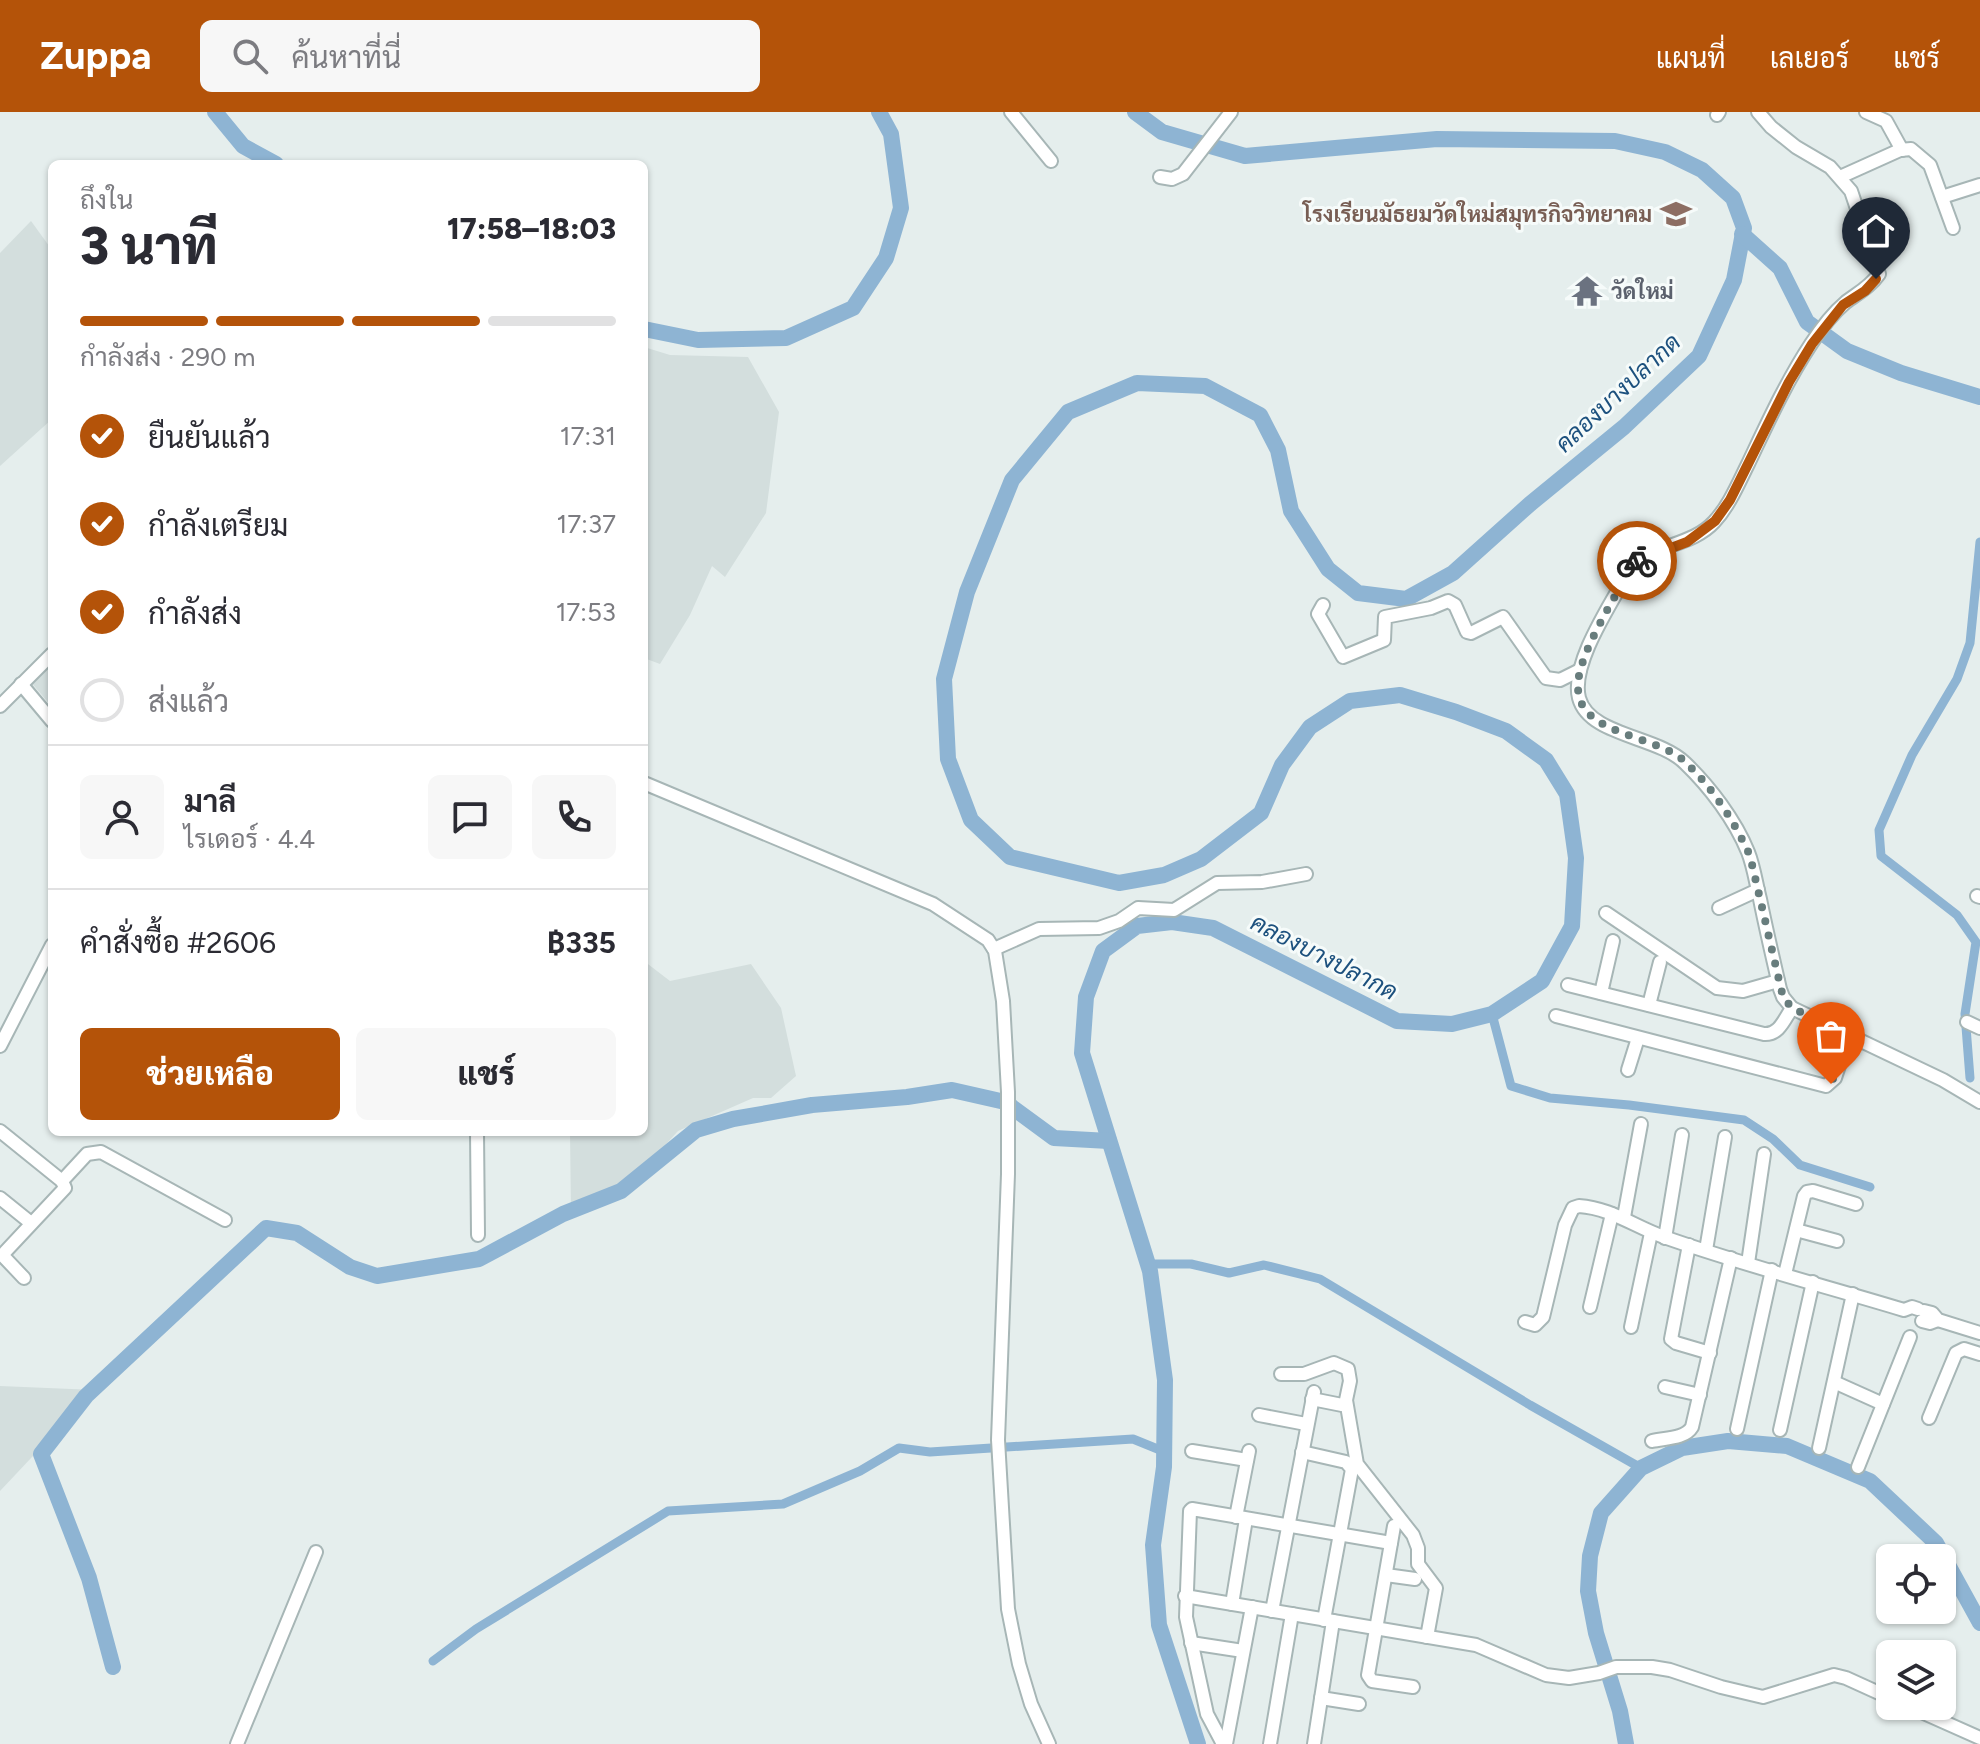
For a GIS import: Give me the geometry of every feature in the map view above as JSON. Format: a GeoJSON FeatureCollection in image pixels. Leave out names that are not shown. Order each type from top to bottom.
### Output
{"type":"FeatureCollection","features":[{"type":"Feature","properties":{"kind":"street"},"geometry":{"type":"LineString","coordinates":[[1011,112],[1051,161]]}},
{"type":"Feature","properties":{"kind":"street"},"geometry":{"type":"LineString","coordinates":[[1160,177],[1177,178],[1231,112]]}},
{"type":"Feature","properties":{"kind":"street"},"geometry":{"type":"LineString","coordinates":[[1758,112],[1796,147],[1830,167],[1851,191],[1879,274],[1865,291],[1843,305],[1812,344],[1789,382],[1730,500],[1715,521],[1687,542],[1637,561],[1630,569],[1586,654],[1577,686],[1580,701],[1586,712],[1601,725],[1670,751],[1684,762],[1722,807],[1741,835],[1750,856],[1778,981],[1783,997],[1792,1008],[1943,1080],[1980,1102]]}},
{"type":"Feature","properties":{"kind":"street"},"geometry":{"type":"LineString","coordinates":[[1866,112],[1886,121],[1902,150]]}},
{"type":"Feature","properties":{"kind":"street"},"geometry":{"type":"LineString","coordinates":[[1840,177],[1911,149],[1930,165],[1953,228]]}},
{"type":"Feature","properties":{"kind":"street"},"geometry":{"type":"LineString","coordinates":[[1942,197],[1980,185]]}},
{"type":"Feature","properties":{"kind":"street"},"geometry":{"type":"LineString","coordinates":[[1323,605],[1318,614],[1343,657],[1384,640],[1385,617],[1452,601],[1467,632],[1471,633],[1503,617],[1546,678],[1560,680],[1580,670]]}},
{"type":"Feature","properties":{"kind":"street"},"geometry":{"type":"LineString","coordinates":[[0,706],[48,658]]}},
{"type":"Feature","properties":{"kind":"street"},"geometry":{"type":"LineString","coordinates":[[21,684],[48,716]]}},
{"type":"Feature","properties":{"kind":"street"},"geometry":{"type":"LineString","coordinates":[[648,785],[933,904],[988,940],[994,949],[1003,1001],[1008,1092],[1007,1220],[998,1440],[1008,1609],[1031,1704],[1049,1744]]}},
{"type":"Feature","properties":{"kind":"street"},"geometry":{"type":"LineString","coordinates":[[994,949],[1039,929],[1099,928],[1110,926],[1138,908],[1174,910],[1217,883],[1262,882],[1306,874]]}},
{"type":"Feature","properties":{"kind":"street"},"geometry":{"type":"LineString","coordinates":[[1719,908],[1758,890]]}},
{"type":"Feature","properties":{"kind":"street"},"geometry":{"type":"LineString","coordinates":[[1606,913],[1717,988],[1743,991],[1778,981]]}},
{"type":"Feature","properties":{"kind":"street"},"geometry":{"type":"LineString","coordinates":[[1601,993],[1613,941]]}},
{"type":"Feature","properties":{"kind":"street"},"geometry":{"type":"LineString","coordinates":[[0,1046],[48,953]]}},
{"type":"Feature","properties":{"kind":"street"},"geometry":{"type":"LineString","coordinates":[[1649,1005],[1660,962]]}},
{"type":"Feature","properties":{"kind":"street"},"geometry":{"type":"LineString","coordinates":[[1568,985],[1772,1034],[1792,1008]]}},
{"type":"Feature","properties":{"kind":"street"},"geometry":{"type":"LineString","coordinates":[[1556,1016],[1826,1086],[1835,1078],[1849,1035]]}},
{"type":"Feature","properties":{"kind":"street"},"geometry":{"type":"LineString","coordinates":[[1967,1022],[1980,1028]]}},
{"type":"Feature","properties":{"kind":"street"},"geometry":{"type":"LineString","coordinates":[[1628,1070],[1638,1038]]}},
{"type":"Feature","properties":{"kind":"street"},"geometry":{"type":"LineString","coordinates":[[1590,1307],[1618,1216],[1641,1124]]}},
{"type":"Feature","properties":{"kind":"street"},"geometry":{"type":"LineString","coordinates":[[0,1131],[62,1181],[65,1188],[5,1252],[4,1257],[24,1278]]}},
{"type":"Feature","properties":{"kind":"street"},"geometry":{"type":"LineString","coordinates":[[1665,1238],[1682,1135]]}},
{"type":"Feature","properties":{"kind":"street"},"geometry":{"type":"LineString","coordinates":[[477,1136],[478,1235]]}},
{"type":"Feature","properties":{"kind":"street"},"geometry":{"type":"LineString","coordinates":[[1706,1250],[1725,1137]]}},
{"type":"Feature","properties":{"kind":"street"},"geometry":{"type":"LineString","coordinates":[[62,1181],[87,1154],[101,1152],[225,1220]]}},
{"type":"Feature","properties":{"kind":"street"},"geometry":{"type":"LineString","coordinates":[[1748,1263],[1764,1154]]}},
{"type":"Feature","properties":{"kind":"street"},"geometry":{"type":"LineString","coordinates":[[1785,1274],[1807,1192],[1856,1204]]}},
{"type":"Feature","properties":{"kind":"street"},"geometry":{"type":"LineString","coordinates":[[0,1198],[31,1223]]}},
{"type":"Feature","properties":{"kind":"street"},"geometry":{"type":"LineString","coordinates":[[1525,1322],[1535,1325],[1543,1317],[1565,1225],[1573,1208],[1584,1206],[1618,1216],[1665,1238],[1917,1314],[1930,1323],[1938,1320],[1980,1333]]}},
{"type":"Feature","properties":{"kind":"street"},"geometry":{"type":"LineString","coordinates":[[1796,1230],[1837,1241]]}},
{"type":"Feature","properties":{"kind":"street"},"geometry":{"type":"LineString","coordinates":[[1631,1327],[1651,1233]]}},
{"type":"Feature","properties":{"kind":"street"},"geometry":{"type":"LineString","coordinates":[[1689,1245],[1671,1339],[1710,1353]]}},
{"type":"Feature","properties":{"kind":"street"},"geometry":{"type":"LineString","coordinates":[[1652,1441],[1689,1433],[1731,1258]]}},
{"type":"Feature","properties":{"kind":"street"},"geometry":{"type":"LineString","coordinates":[[1737,1429],[1772,1270]]}},
{"type":"Feature","properties":{"kind":"street"},"geometry":{"type":"LineString","coordinates":[[1780,1430],[1813,1282]]}},
{"type":"Feature","properties":{"kind":"street"},"geometry":{"type":"LineString","coordinates":[[1819,1448],[1853,1294]]}},
{"type":"Feature","properties":{"kind":"street"},"geometry":{"type":"LineString","coordinates":[[1858,1467],[1910,1337]]}},
{"type":"Feature","properties":{"kind":"street"},"geometry":{"type":"LineString","coordinates":[[1929,1418],[1956,1353],[1964,1349],[1980,1354]]}},
{"type":"Feature","properties":{"kind":"street"},"geometry":{"type":"LineString","coordinates":[[1281,1374],[1304,1374],[1334,1363],[1348,1369],[1350,1381],[1346,1400],[1357,1464],[1413,1535],[1418,1548],[1418,1564],[1436,1588],[1427,1637]]}},
{"type":"Feature","properties":{"kind":"street"},"geometry":{"type":"LineString","coordinates":[[1834,1382],[1883,1404]]}},
{"type":"Feature","properties":{"kind":"street"},"geometry":{"type":"LineString","coordinates":[[1665,1387],[1700,1395]]}},
{"type":"Feature","properties":{"kind":"street"},"geometry":{"type":"LineString","coordinates":[[1272,1611],[1313,1395],[1342,1405]]}},
{"type":"Feature","properties":{"kind":"street"},"geometry":{"type":"LineString","coordinates":[[1259,1415],[1306,1424]]}},
{"type":"Feature","properties":{"kind":"street"},"geometry":{"type":"LineString","coordinates":[[1192,1451],[1248,1456],[1232,1604]]}},
{"type":"Feature","properties":{"kind":"street"},"geometry":{"type":"LineString","coordinates":[[1302,1452],[1350,1464],[1352,1469],[1314,1744]]}},
{"type":"Feature","properties":{"kind":"street"},"geometry":{"type":"LineString","coordinates":[[1224,1744],[1207,1714],[1186,1617],[1190,1511],[1391,1543]]}},
{"type":"Feature","properties":{"kind":"street"},"geometry":{"type":"LineString","coordinates":[[1394,1526],[1369,1678],[1413,1687]]}},
{"type":"Feature","properties":{"kind":"street"},"geometry":{"type":"LineString","coordinates":[[237,1744],[316,1552]]}},
{"type":"Feature","properties":{"kind":"street"},"geometry":{"type":"LineString","coordinates":[[1386,1575],[1415,1579]]}},
{"type":"Feature","properties":{"kind":"street"},"geometry":{"type":"LineString","coordinates":[[1185,1596],[1476,1645],[1546,1675],[1569,1678],[1616,1667],[1670,1670],[1763,1697],[1834,1675],[1876,1692]]}},
{"type":"Feature","properties":{"kind":"street"},"geometry":{"type":"LineString","coordinates":[[1224,1744],[1252,1607]]}},
{"type":"Feature","properties":{"kind":"street"},"geometry":{"type":"LineString","coordinates":[[1270,1744],[1292,1614]]}},
{"type":"Feature","properties":{"kind":"street"},"geometry":{"type":"LineString","coordinates":[[1191,1643],[1243,1651]]}},
{"type":"Feature","properties":{"kind":"street"},"geometry":{"type":"LineString","coordinates":[[1321,1698],[1359,1704]]}},
{"type":"Feature","properties":{"kind":"street"},"geometry":{"type":"LineString","coordinates":[[1940,1720],[1980,1738]]}},
{"type":"Feature","properties":{"kind":"shaded area"},"geometry":{"type":"Polygon","coordinates":[[[31,221],[48,244],[48,423],[0,466],[0,253],[31,221]]]}},
{"type":"Feature","properties":{"kind":"shaded area"},"geometry":{"type":"Polygon","coordinates":[[[648,348],[670,355],[748,357],[779,412],[766,513],[725,577],[712,566],[690,615],[660,664],[648,660],[648,348]]]}},
{"type":"Feature","properties":{"kind":"shaded area"},"geometry":{"type":"Polygon","coordinates":[[[48,663],[48,702],[30,681],[48,663]]]}},
{"type":"Feature","properties":{"kind":"shaded area"},"geometry":{"type":"Polygon","coordinates":[[[648,964],[670,981],[751,964],[781,1008],[796,1076],[771,1098],[753,1098],[678,1131],[638,1175],[571,1213],[570,1136],[648,1136],[648,964]]]}},
{"type":"Feature","properties":{"kind":"shaded area"},"geometry":{"type":"Polygon","coordinates":[[[0,1386],[95,1390],[0,1491],[0,1386]]]}},
{"type":"Feature","properties":{"kind":"waterway","name":"คลองบางปลากด"},"geometry":{"type":"LineString","coordinates":[[215,112],[243,146],[269,160]]}},
{"type":"Feature","properties":{"kind":"waterway","name":"คลองบางปลากด"},"geometry":{"type":"LineString","coordinates":[[648,330],[698,340],[786,338],[853,308],[886,258],[901,208],[891,134],[879,112]]}},
{"type":"Feature","properties":{"kind":"waterway","name":"คลองบางปลากด"},"geometry":{"type":"LineString","coordinates":[[1135,112],[1162,132],[1245,156],[1437,139],[1615,141],[1665,152],[1702,170],[1733,198],[1744,228],[1734,280],[1699,356],[1624,427],[1530,504],[1453,573],[1406,599],[1358,593],[1328,569],[1291,511],[1278,450],[1260,415],[1205,386],[1137,383],[1068,412],[1012,480],[967,592],[944,679],[948,759],[971,820],[1010,857],[1119,883],[1164,875],[1201,859],[1261,813],[1282,765],[1310,727],[1350,701],[1400,695],[1506,731],[1546,760],[1567,794],[1576,858],[1572,926],[1542,981],[1492,1014],[1452,1024],[1397,1021],[1213,928],[1172,922],[1137,926],[1103,951],[1086,997],[1082,1053],[1150,1271],[1165,1380],[1164,1467],[1153,1545],[1159,1625],[1198,1744]]}},
{"type":"Feature","properties":{"kind":"waterway"},"geometry":{"type":"LineString","coordinates":[[1742,234],[1780,268],[1807,322],[1847,351],[1901,373],[1980,397]]}},
{"type":"Feature","properties":{"kind":"waterway"},"geometry":{"type":"LineString","coordinates":[[1970,1078],[1965,1014],[1976,942],[1957,915],[1881,856],[1879,830],[1912,755],[1957,679],[1970,643],[1980,542]]}},
{"type":"Feature","properties":{"kind":"waterway"},"geometry":{"type":"LineString","coordinates":[[1492,1014],[1511,1086],[1550,1098],[1744,1120],[1773,1139],[1800,1165],[1870,1187]]}},
{"type":"Feature","properties":{"kind":"waterway"},"geometry":{"type":"LineString","coordinates":[[113,1667],[89,1578],[41,1454],[86,1396],[266,1228],[297,1233],[350,1267],[377,1276],[479,1259],[563,1214],[621,1191],[696,1130],[733,1119],[812,1105],[952,1090],[1005,1102],[1054,1138],[1109,1141]]}},
{"type":"Feature","properties":{"kind":"waterway"},"geometry":{"type":"LineString","coordinates":[[1148,1264],[1191,1264],[1229,1273],[1264,1265],[1320,1279],[1641,1468]]}},
{"type":"Feature","properties":{"kind":"waterway"},"geometry":{"type":"LineString","coordinates":[[433,1661],[476,1629],[668,1511],[783,1504],[860,1471],[899,1448],[930,1452],[1133,1439],[1165,1452]]}},
{"type":"Feature","properties":{"kind":"waterway"},"geometry":{"type":"LineString","coordinates":[[1626,1744],[1620,1711],[1596,1633],[1588,1591],[1590,1556],[1601,1513],[1641,1468],[1682,1448],[1728,1441],[1787,1446],[1870,1481],[1936,1543],[1980,1623]]}},
{"type":"Feature","properties":{"kind":"way so far"},"geometry":{"type":"LineString","coordinates":[[1637,561],[1586,654],[1577,686],[1580,701],[1586,712],[1601,725],[1658,745],[1684,762],[1741,835],[1750,856],[1783,997],[1792,1008],[1849,1035],[1831,1084]]}},
{"type":"Feature","properties":{"kind":"place","name":"โรงเรียนมัธยมวัดใหม่สมุทรกิจวิทยาคม"},"geometry":{"type":"Point","coordinates":[1676,214]}},
{"type":"Feature","properties":{"kind":"place","name":"วัดใหม่"},"geometry":{"type":"Point","coordinates":[1587,291]}},
{"type":"Feature","properties":{"kind":"route"},"geometry":{"type":"LineString","coordinates":[[1637,561],[1687,542],[1715,521],[1730,500],[1789,382],[1812,344],[1843,305],[1865,291],[1876,279]]}}]}
